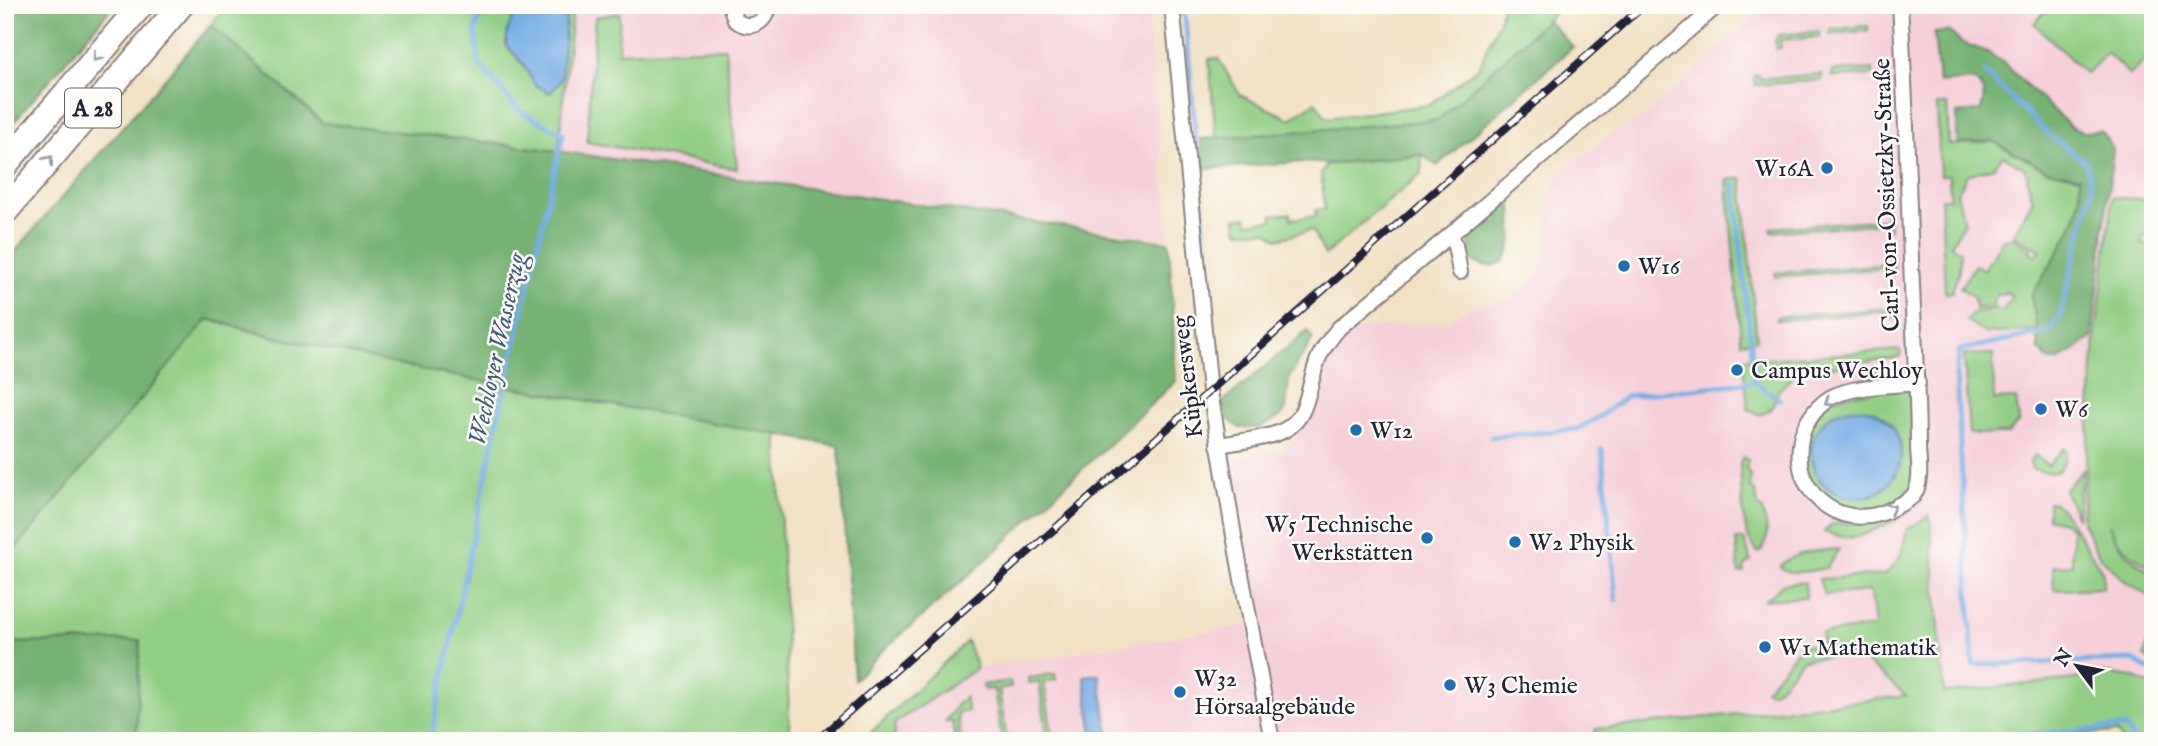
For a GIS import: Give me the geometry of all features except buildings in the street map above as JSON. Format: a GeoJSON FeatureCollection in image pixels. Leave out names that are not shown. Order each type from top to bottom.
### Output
{"type":"FeatureCollection","features":[{"type":"Feature","properties":{"kind":"highway","name":"A 28"},"geometry":{"type":"LineString","coordinates":[[5,165],[141,5]]}},
{"type":"Feature","properties":{"kind":"highway","name":"A 28"},"geometry":{"type":"LineString","coordinates":[[5,212],[181,5]]}},
{"type":"Feature","properties":{"kind":"street"},"geometry":{"type":"LineString","coordinates":[[730,5],[735,20],[746,26],[759,23],[768,6],[773,5]]}},
{"type":"Feature","properties":{"kind":"street","name":"Küpkersweg"},"geometry":{"type":"LineString","coordinates":[[1172,5],[1210,391],[1272,741]]}},
{"type":"Feature","properties":{"kind":"street"},"geometry":{"type":"LineString","coordinates":[[1218,445],[1275,435],[1294,423],[1305,411],[1320,355],[1339,328],[1718,5]]}},
{"type":"Feature","properties":{"kind":"street","name":"Carl-von-Ossietzky-Straße"},"geometry":{"type":"LineString","coordinates":[[1900,5],[1918,383],[1919,480],[1913,496],[1887,511],[1868,517],[1846,516],[1817,499],[1804,483],[1798,462],[1800,437],[1810,416],[1830,398],[1852,390],[1918,383]]}},
{"type":"Feature","properties":{"kind":"street"},"geometry":{"type":"LineString","coordinates":[[1448,236],[1455,245],[1460,272]]}},
{"type":"Feature","properties":{"kind":"shaded area"},"geometry":{"type":"Polygon","coordinates":[[[573,5],[1146,5],[1170,239],[558,151],[573,5]]]}},
{"type":"Feature","properties":{"kind":"shaded area","name":"Campus Wechloy"},"geometry":{"type":"Polygon","coordinates":[[[1767,5],[2153,5],[2153,741],[2122,741],[2117,732],[1988,741],[894,741],[894,724],[977,668],[1260,621],[1234,458],[1285,451],[1305,419],[1326,359],[1343,330],[1448,322],[1470,306],[1505,302],[1524,288],[1539,273],[1546,250],[1550,196],[1562,171],[1615,132],[1644,117],[1767,5]]]}},
{"type":"Feature","properties":{"kind":"green space"},"geometry":{"type":"Polygon","coordinates":[[[5,5],[114,5],[5,132],[5,5]]]}},
{"type":"Feature","properties":{"kind":"green space"},"geometry":{"type":"Polygon","coordinates":[[[227,5],[520,5],[508,28],[506,45],[524,65],[535,85],[561,80],[567,5],[573,5],[558,151],[323,123],[211,25],[227,5]]]}},
{"type":"Feature","properties":{"kind":"green space"},"geometry":{"type":"Polygon","coordinates":[[[1502,5],[1563,5],[1438,120],[1216,138],[1209,59],[1218,58],[1240,95],[1290,119],[1315,102],[1327,118],[1429,105],[1479,67],[1500,19],[1502,5]]]}},
{"type":"Feature","properties":{"kind":"green space"},"geometry":{"type":"Polygon","coordinates":[[[2051,5],[2153,5],[2153,52],[2130,75],[2107,53],[2086,74],[2034,23],[2051,5]]]}},
{"type":"Feature","properties":{"kind":"green space"},"geometry":{"type":"Polygon","coordinates":[[[620,13],[618,52],[725,48],[737,169],[587,142],[595,17],[620,13]]]}},
{"type":"Feature","properties":{"kind":"green space"},"geometry":{"type":"Polygon","coordinates":[[[1547,20],[1573,47],[1437,166],[1421,154],[1329,164],[1302,162],[1204,169],[1201,139],[1438,120],[1547,20]]]}},
{"type":"Feature","properties":{"kind":"green space"},"geometry":{"type":"Polygon","coordinates":[[[211,25],[323,123],[558,151],[1169,242],[1176,381],[854,680],[839,446],[443,374],[208,319],[5,561],[5,263],[211,25]]]}},
{"type":"Feature","properties":{"kind":"green space"},"geometry":{"type":"Polygon","coordinates":[[[1868,26],[1868,31],[1830,34],[1830,29],[1868,26]]]}},
{"type":"Feature","properties":{"kind":"green space"},"geometry":{"type":"Polygon","coordinates":[[[1819,31],[1819,37],[1780,40],[1781,48],[1776,49],[1775,40],[1779,35],[1819,31]]]}},
{"type":"Feature","properties":{"kind":"green space"},"geometry":{"type":"Polygon","coordinates":[[[1949,31],[1960,42],[1987,52],[2001,61],[2072,128],[2085,132],[2101,131],[2113,149],[2092,338],[2058,361],[2048,360],[2038,348],[2038,330],[2031,296],[2073,224],[2081,193],[2080,177],[2047,170],[1992,141],[1957,144],[1957,113],[1980,111],[1984,94],[1975,80],[1939,83],[1934,33],[1949,31]]]}},
{"type":"Feature","properties":{"kind":"green space"},"geometry":{"type":"Polygon","coordinates":[[[1873,69],[1873,75],[1832,77],[1832,71],[1873,69]]]}},
{"type":"Feature","properties":{"kind":"green space"},"geometry":{"type":"Polygon","coordinates":[[[1822,74],[1822,80],[1755,85],[1754,75],[1759,75],[1759,79],[1822,74]]]}},
{"type":"Feature","properties":{"kind":"green space"},"geometry":{"type":"Polygon","coordinates":[[[1937,105],[1947,105],[1949,145],[1992,141],[2047,170],[2080,177],[2081,193],[2073,224],[2058,254],[2031,296],[2038,330],[1986,334],[1966,320],[1974,313],[1995,308],[2002,312],[2012,296],[2007,292],[1996,296],[1992,306],[1975,309],[1974,297],[1960,288],[1975,265],[1984,270],[2002,240],[2012,237],[2031,249],[2030,252],[2036,256],[2041,250],[2013,235],[2033,200],[2024,168],[2003,156],[1994,167],[1967,175],[1957,193],[1964,223],[1951,245],[1960,251],[1959,271],[1952,292],[1945,293],[1941,198],[1950,198],[1949,175],[1940,175],[1937,105]]]}},
{"type":"Feature","properties":{"kind":"green space"},"geometry":{"type":"Polygon","coordinates":[[[1421,155],[1422,173],[1325,255],[1312,230],[1278,239],[1267,231],[1238,231],[1236,218],[1247,217],[1248,223],[1272,220],[1272,215],[1290,213],[1291,219],[1316,216],[1315,210],[1325,209],[1321,172],[1328,164],[1421,155]]]}},
{"type":"Feature","properties":{"kind":"green space"},"geometry":{"type":"Polygon","coordinates":[[[1742,178],[1757,340],[1741,342],[1727,180],[1742,178]]]}},
{"type":"Feature","properties":{"kind":"green space"},"geometry":{"type":"Polygon","coordinates":[[[1511,196],[1512,240],[1505,259],[1498,264],[1487,266],[1471,261],[1468,233],[1511,196]]]}},
{"type":"Feature","properties":{"kind":"green space"},"geometry":{"type":"Polygon","coordinates":[[[2153,196],[2153,224],[2140,244],[2153,245],[2153,568],[2132,555],[2117,541],[2109,524],[2116,540],[2126,553],[2153,573],[2153,598],[2127,583],[2100,557],[2082,522],[2095,339],[2113,197],[2146,200],[2153,196]]]}},
{"type":"Feature","properties":{"kind":"green space"},"geometry":{"type":"Polygon","coordinates":[[[1885,212],[1889,212],[1890,229],[1886,230],[1885,223],[1772,232],[1771,228],[1885,219],[1885,212]]]}},
{"type":"Feature","properties":{"kind":"green space"},"geometry":{"type":"Polygon","coordinates":[[[1889,257],[1893,257],[1894,274],[1890,275],[1889,268],[1775,277],[1775,273],[1889,264],[1889,257]]]}},
{"type":"Feature","properties":{"kind":"green space"},"geometry":{"type":"Polygon","coordinates":[[[1894,300],[1896,318],[1892,318],[1891,311],[1777,321],[1777,317],[1890,308],[1890,301],[1894,300]]]}},
{"type":"Feature","properties":{"kind":"green space"},"geometry":{"type":"Polygon","coordinates":[[[207,319],[276,338],[777,434],[790,736],[785,741],[136,741],[139,640],[5,643],[5,561],[207,319]]]}},
{"type":"Feature","properties":{"kind":"green space"},"geometry":{"type":"Polygon","coordinates":[[[1307,331],[1313,339],[1289,378],[1286,409],[1281,416],[1259,428],[1240,428],[1225,417],[1222,403],[1307,331]]]}},
{"type":"Feature","properties":{"kind":"green space"},"geometry":{"type":"Polygon","coordinates":[[[1900,350],[1901,355],[1896,358],[1798,371],[1779,390],[1771,410],[1760,415],[1748,409],[1743,359],[1900,350]]]}},
{"type":"Feature","properties":{"kind":"green space"},"geometry":{"type":"Polygon","coordinates":[[[1993,354],[1994,400],[2016,399],[2019,421],[2008,434],[1969,434],[1964,355],[1993,354]]]}},
{"type":"Feature","properties":{"kind":"green space"},"geometry":{"type":"Polygon","coordinates":[[[1898,369],[1898,375],[1893,378],[1868,382],[1865,379],[1865,373],[1898,369]]]}},
{"type":"Feature","properties":{"kind":"green space"},"geometry":{"type":"Polygon","coordinates":[[[1918,383],[1913,496],[1887,511],[1846,516],[1804,483],[1800,437],[1830,398],[1918,383]],[[1812,440],[1812,465],[1872,496],[1896,475],[1812,440]]]}},
{"type":"Feature","properties":{"kind":"green space"},"geometry":{"type":"Polygon","coordinates":[[[2064,448],[2064,462],[2058,471],[2050,473],[2032,469],[2030,461],[2035,455],[2048,466],[2064,448]]]}},
{"type":"Feature","properties":{"kind":"green space"},"geometry":{"type":"Polygon","coordinates":[[[1743,457],[1748,460],[1746,469],[1751,476],[1750,486],[1756,493],[1758,507],[1762,509],[1766,526],[1766,542],[1759,553],[1748,537],[1745,525],[1740,463],[1743,457]]]}},
{"type":"Feature","properties":{"kind":"green space"},"geometry":{"type":"Polygon","coordinates":[[[2083,470],[2077,517],[2064,490],[2083,470]]]}},
{"type":"Feature","properties":{"kind":"green space"},"geometry":{"type":"Polygon","coordinates":[[[2048,502],[2061,508],[2076,530],[2103,573],[2103,588],[2054,590],[2053,566],[2072,565],[2072,528],[2048,518],[2048,502]]]}},
{"type":"Feature","properties":{"kind":"green space"},"geometry":{"type":"Polygon","coordinates":[[[1907,507],[1909,510],[1898,518],[1858,536],[1846,537],[1824,532],[1832,524],[1867,523],[1907,507]]]}},
{"type":"Feature","properties":{"kind":"green space"},"geometry":{"type":"Polygon","coordinates":[[[1930,515],[1944,693],[2075,679],[2104,673],[2133,677],[2153,687],[2153,741],[2122,741],[2117,732],[1988,741],[1590,741],[1596,729],[1906,696],[1860,657],[1852,654],[1803,659],[1780,686],[1772,692],[1765,690],[1801,646],[1822,644],[1821,634],[1875,627],[1871,591],[1824,595],[1819,579],[1883,575],[1893,567],[1900,556],[1906,530],[1930,515]]]}},
{"type":"Feature","properties":{"kind":"green space"},"geometry":{"type":"Polygon","coordinates":[[[1744,539],[1751,561],[1744,567],[1744,572],[1739,573],[1736,540],[1744,539]]]}},
{"type":"Feature","properties":{"kind":"green space"},"geometry":{"type":"Polygon","coordinates":[[[1839,549],[1827,568],[1790,572],[1780,567],[1798,555],[1839,549]]]}},
{"type":"Feature","properties":{"kind":"green space"},"geometry":{"type":"Polygon","coordinates":[[[1805,582],[1806,597],[1764,600],[1782,584],[1805,582]]]}},
{"type":"Feature","properties":{"kind":"green space"},"geometry":{"type":"Polygon","coordinates":[[[2153,620],[2153,662],[2144,656],[2153,620]]]}},
{"type":"Feature","properties":{"kind":"green space"},"geometry":{"type":"Polygon","coordinates":[[[140,640],[136,741],[5,741],[5,643],[140,640]]]}},
{"type":"Feature","properties":{"kind":"green space"},"geometry":{"type":"Polygon","coordinates":[[[967,641],[977,668],[895,723],[894,741],[862,741],[967,641]]]}},
{"type":"Feature","properties":{"kind":"green space"},"geometry":{"type":"Polygon","coordinates":[[[1055,674],[1056,680],[1044,682],[1053,741],[1048,741],[1039,682],[1029,683],[1028,678],[1055,674]]]}},
{"type":"Feature","properties":{"kind":"green space"},"geometry":{"type":"Polygon","coordinates":[[[1010,681],[1011,687],[999,689],[1007,741],[1002,741],[994,689],[984,690],[983,685],[1010,681]]]}},
{"type":"Feature","properties":{"kind":"green space"},"geometry":{"type":"Polygon","coordinates":[[[965,697],[968,711],[957,713],[961,741],[956,741],[952,721],[945,722],[965,697]]]}},
{"type":"Feature","properties":{"kind":"water"},"geometry":{"type":"Polygon","coordinates":[[[520,5],[567,5],[561,81],[550,93],[535,85],[524,65],[506,45],[508,28],[520,5]]]}},
{"type":"Feature","properties":{"kind":"water"},"geometry":{"type":"Polygon","coordinates":[[[1856,408],[1873,412],[1888,421],[1897,436],[1901,453],[1897,470],[1888,485],[1873,494],[1856,498],[1839,494],[1824,485],[1815,470],[1811,453],[1815,436],[1824,421],[1839,412],[1856,408]]]}},
{"type":"Feature","properties":{"kind":"water"},"geometry":{"type":"Polygon","coordinates":[[[1099,674],[1110,741],[1094,741],[1084,676],[1099,674]]]}},
{"type":"Feature","properties":{"kind":"waterway","name":"Wechloyer Wasserzug"},"geometry":{"type":"LineString","coordinates":[[430,741],[498,419],[563,134],[520,111],[479,64],[475,30],[485,5]]}},
{"type":"Feature","properties":{"kind":"waterway"},"geometry":{"type":"LineString","coordinates":[[1184,5],[1214,346]]}},
{"type":"Feature","properties":{"kind":"waterway"},"geometry":{"type":"LineString","coordinates":[[1984,72],[2052,137],[2086,162],[2092,189],[2059,319],[2050,331],[1960,350],[1956,375],[1973,665],[2133,660],[2153,672]]}},
{"type":"Feature","properties":{"kind":"waterway"},"geometry":{"type":"LineString","coordinates":[[1734,184],[1755,382],[1779,399]]}},
{"type":"Feature","properties":{"kind":"waterway"},"geometry":{"type":"LineString","coordinates":[[1491,437],[1577,429],[1596,419],[1627,396],[1755,382]]}},
{"type":"Feature","properties":{"kind":"waterway"},"geometry":{"type":"LineString","coordinates":[[1602,449],[1616,600]]}},
{"type":"Feature","properties":{"kind":"waterway","name":"Wechloyer Wasserzug"},"geometry":{"type":"LineString","coordinates":[[1938,741],[2126,727],[2134,741]]}},
{"type":"Feature","properties":{"kind":"railway"},"geometry":{"type":"LineString","coordinates":[[816,741],[1644,5]]}},
{"type":"Feature","properties":{"kind":"place","name":"W16A"},"geometry":{"type":"Point","coordinates":[1827,168]}},
{"type":"Feature","properties":{"kind":"place","name":"W16"},"geometry":{"type":"Point","coordinates":[1624,266]}},
{"type":"Feature","properties":{"kind":"place","name":"Campus Wechloy"},"geometry":{"type":"Point","coordinates":[1737,370]}},
{"type":"Feature","properties":{"kind":"place","name":"W6"},"geometry":{"type":"Point","coordinates":[2041,409]}},
{"type":"Feature","properties":{"kind":"place","name":"W12"},"geometry":{"type":"Point","coordinates":[1356,430]}},
{"type":"Feature","properties":{"kind":"place","name":"W5 Technische Werkstätten"},"geometry":{"type":"Point","coordinates":[1427,538]}},
{"type":"Feature","properties":{"kind":"place","name":"W2 Physik"},"geometry":{"type":"Point","coordinates":[1515,542]}},
{"type":"Feature","properties":{"kind":"place","name":"W1 Mathematik"},"geometry":{"type":"Point","coordinates":[1765,647]}},
{"type":"Feature","properties":{"kind":"place","name":"W3 Chemie"},"geometry":{"type":"Point","coordinates":[1450,685]}},
{"type":"Feature","properties":{"kind":"place","name":"W32 Hörsaalgebäude"},"geometry":{"type":"Point","coordinates":[1180,692]}}]}
